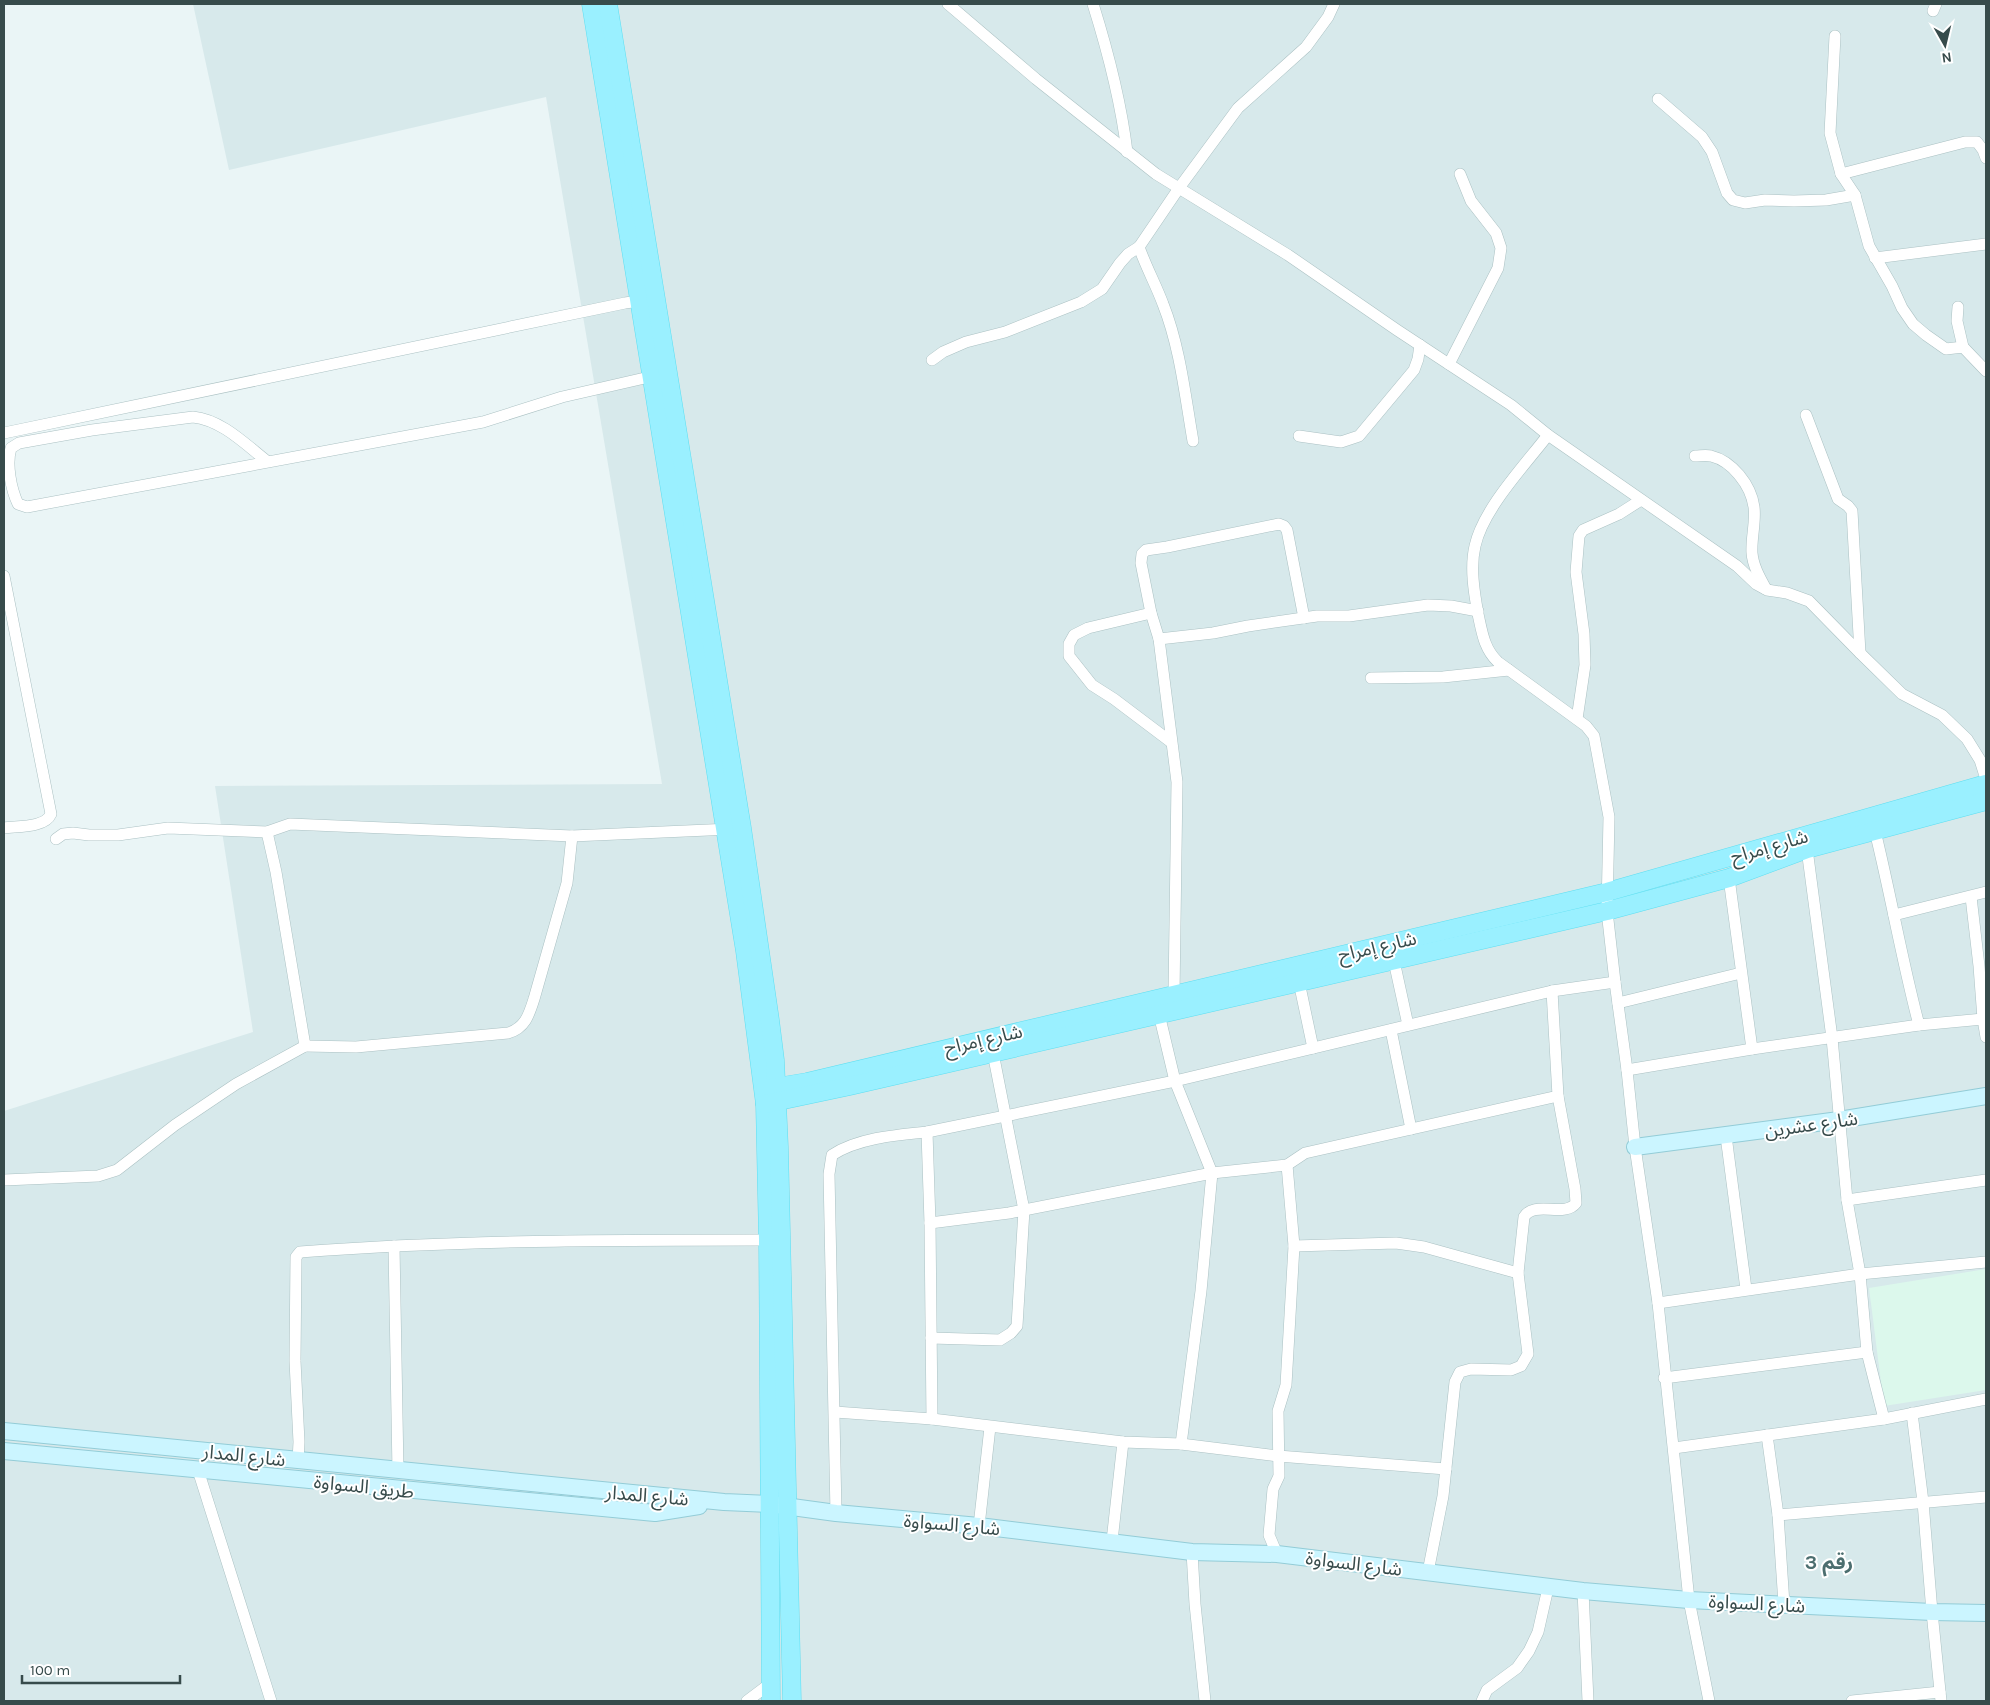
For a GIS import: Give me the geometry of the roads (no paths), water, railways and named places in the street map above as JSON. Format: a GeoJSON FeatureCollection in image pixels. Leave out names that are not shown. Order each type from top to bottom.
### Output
{"type":"FeatureCollection","features":[{"type":"Feature","properties":{"kind":"main road"},"geometry":{"type":"LineString","coordinates":[[590,4],[648,300]]}},
{"type":"Feature","properties":{"kind":"main road"},"geometry":{"type":"LineString","coordinates":[[608,4],[660,375],[734,829],[761,951],[770,1096],[788,1507],[792,1701]]}},
{"type":"Feature","properties":{"kind":"main road","name":"شارع إمراح"},"geometry":{"type":"LineString","coordinates":[[770,1096],[1174,994],[1607,892],[1986,784]]}},
{"type":"Feature","properties":{"kind":"main road","name":"شارع إمراح"},"geometry":{"type":"LineString","coordinates":[[770,1096],[993,1053],[1607,910],[1729,878],[1807,849],[1986,802]]}},
{"type":"Feature","properties":{"kind":"main road"},"geometry":{"type":"LineString","coordinates":[[770,1096],[768,1240],[771,1701]]}},
{"type":"Feature","properties":{"kind":"street"},"geometry":{"type":"LineString","coordinates":[[948,4],[1036,79],[1156,174],[1288,255],[1512,405],[1548,435],[1737,566],[1756,584],[1767,590],[1787,593],[1810,601],[1902,694],[1942,714],[1967,740],[1980,760],[1986,779]]}},
{"type":"Feature","properties":{"kind":"street"},"geometry":{"type":"LineString","coordinates":[[1093,4],[1103,34],[1122,118],[1127,152]]}},
{"type":"Feature","properties":{"kind":"street"},"geometry":{"type":"LineString","coordinates":[[932,360],[943,352],[966,342],[1005,332],[1081,302],[1102,289],[1120,262],[1139,247],[1179,188],[1238,108],[1306,46],[1328,18],[1334,4]]}},
{"type":"Feature","properties":{"kind":"street"},"geometry":{"type":"LineString","coordinates":[[1835,36],[1830,133],[1841,174],[1855,195],[1864,230],[1875,258],[1902,308],[1913,324],[1946,349],[1962,347]]}},
{"type":"Feature","properties":{"kind":"street"},"geometry":{"type":"LineString","coordinates":[[1658,99],[1702,137],[1712,152],[1727,194],[1734,200],[1745,203],[1765,200],[1810,201],[1855,195]]}},
{"type":"Feature","properties":{"kind":"street"},"geometry":{"type":"LineString","coordinates":[[1841,174],[1965,142],[1977,142],[1986,158]]}},
{"type":"Feature","properties":{"kind":"street"},"geometry":{"type":"LineString","coordinates":[[1449,364],[1498,268],[1501,256],[1501,248],[1496,233],[1471,201],[1460,174]]}},
{"type":"Feature","properties":{"kind":"street"},"geometry":{"type":"LineString","coordinates":[[1875,258],[1986,244]]}},
{"type":"Feature","properties":{"kind":"street"},"geometry":{"type":"LineString","coordinates":[[1139,247],[1163,305],[1177,349],[1193,441]]}},
{"type":"Feature","properties":{"kind":"street"},"geometry":{"type":"LineString","coordinates":[[4,433],[648,300]]}},
{"type":"Feature","properties":{"kind":"street"},"geometry":{"type":"LineString","coordinates":[[1958,307],[1957,321],[1962,347],[1986,371]]}},
{"type":"Feature","properties":{"kind":"street"},"geometry":{"type":"LineString","coordinates":[[1299,436],[1341,442],[1359,436],[1414,370],[1420,345]]}},
{"type":"Feature","properties":{"kind":"street"},"geometry":{"type":"LineString","coordinates":[[268,462],[216,423],[205,418],[193,417],[92,430],[19,443],[11,448],[8,457],[18,504],[27,507],[483,422],[562,397],[660,375]]}},
{"type":"Feature","properties":{"kind":"street"},"geometry":{"type":"LineString","coordinates":[[1806,415],[1838,499],[1852,511],[1860,653]]}},
{"type":"Feature","properties":{"kind":"street"},"geometry":{"type":"LineString","coordinates":[[1548,435],[1504,491],[1484,523],[1475,545],[1472,568],[1478,611],[1490,654],[1586,726],[1594,736],[1609,817],[1607,910],[1615,982],[1628,1070],[1635,1147],[1658,1304],[1664,1378],[1674,1448],[1689,1600],[1709,1701]]}},
{"type":"Feature","properties":{"kind":"street"},"geometry":{"type":"LineString","coordinates":[[1695,456],[1710,456],[1723,461],[1742,478],[1751,493],[1754,507],[1752,554],[1756,571],[1767,590]]}},
{"type":"Feature","properties":{"kind":"street"},"geometry":{"type":"LineString","coordinates":[[1577,719],[1585,665],[1584,634],[1576,572],[1579,536],[1583,530],[1619,514],[1640,500]]}},
{"type":"Feature","properties":{"kind":"street"},"geometry":{"type":"LineString","coordinates":[[1174,994],[1178,816],[1176,760],[1171,742],[1159,639],[1151,613],[1141,563],[1142,554],[1146,550],[1280,524],[1287,530],[1304,618]]}},
{"type":"Feature","properties":{"kind":"street"},"geometry":{"type":"LineString","coordinates":[[4,576],[51,810],[50,818],[42,823],[4,828]]}},
{"type":"Feature","properties":{"kind":"street"},"geometry":{"type":"LineString","coordinates":[[1159,639],[1213,633],[1304,618],[1349,616],[1428,605],[1451,606],[1478,611]]}},
{"type":"Feature","properties":{"kind":"street"},"geometry":{"type":"LineString","coordinates":[[1151,613],[1088,628],[1074,635],[1068,644],[1070,656],[1092,685],[1114,699],[1171,742]]}},
{"type":"Feature","properties":{"kind":"street"},"geometry":{"type":"LineString","coordinates":[[1371,678],[1443,677],[1509,670]]}},
{"type":"Feature","properties":{"kind":"street"},"geometry":{"type":"LineString","coordinates":[[56,839],[63,834],[118,835],[168,828],[267,832],[290,824],[572,836],[734,829]]}},
{"type":"Feature","properties":{"kind":"street"},"geometry":{"type":"LineString","coordinates":[[1875,831],[1905,971],[1919,1025]]}},
{"type":"Feature","properties":{"kind":"street"},"geometry":{"type":"LineString","coordinates":[[267,832],[276,872],[305,1046]]}},
{"type":"Feature","properties":{"kind":"street"},"geometry":{"type":"LineString","coordinates":[[4,1180],[98,1176],[117,1170],[175,1125],[236,1084],[305,1046],[356,1047],[508,1034],[516,1031],[523,1025],[530,1013],[567,883],[572,836]]}},
{"type":"Feature","properties":{"kind":"street"},"geometry":{"type":"LineString","coordinates":[[1807,849],[1832,1038],[1847,1200],[1860,1274],[1867,1352],[1884,1419]]}},
{"type":"Feature","properties":{"kind":"street"},"geometry":{"type":"LineString","coordinates":[[1729,878],[1752,1049]]}},
{"type":"Feature","properties":{"kind":"street"},"geometry":{"type":"LineString","coordinates":[[1894,915],[1986,892]]}},
{"type":"Feature","properties":{"kind":"street"},"geometry":{"type":"LineString","coordinates":[[1971,897],[1983,965],[1983,1019],[1986,1037]]}},
{"type":"Feature","properties":{"kind":"street"},"geometry":{"type":"LineString","coordinates":[[1394,961],[1408,1025]]}},
{"type":"Feature","properties":{"kind":"street"},"geometry":{"type":"LineString","coordinates":[[1618,1003],[1741,973]]}},
{"type":"Feature","properties":{"kind":"street"},"geometry":{"type":"LineString","coordinates":[[1298,982],[1313,1048]]}},
{"type":"Feature","properties":{"kind":"street"},"geometry":{"type":"LineString","coordinates":[[836,1513],[829,1174],[832,1155],[845,1146],[904,1134],[927,1132],[1174,1082],[1552,991],[1615,982]]}},
{"type":"Feature","properties":{"kind":"street"},"geometry":{"type":"LineString","coordinates":[[1428,1572],[1437,1533],[1446,1470],[1455,1382],[1460,1372],[1471,1369],[1511,1370],[1521,1366],[1528,1354],[1518,1273],[1524,1217],[1531,1211],[1570,1208],[1576,1203],[1576,1188],[1558,1096],[1552,991]]}},
{"type":"Feature","properties":{"kind":"street"},"geometry":{"type":"LineString","coordinates":[[1159,1014],[1174,1082],[1212,1173],[1201,1291],[1181,1444]]}},
{"type":"Feature","properties":{"kind":"street"},"geometry":{"type":"LineString","coordinates":[[1628,1070],[1752,1049],[1919,1025],[1983,1019]]}},
{"type":"Feature","properties":{"kind":"street"},"geometry":{"type":"LineString","coordinates":[[1391,1030],[1411,1129]]}},
{"type":"Feature","properties":{"kind":"street"},"geometry":{"type":"LineString","coordinates":[[931,1338],[1000,1340],[1011,1333],[1017,1326],[1024,1210],[993,1053]]}},
{"type":"Feature","properties":{"kind":"street"},"geometry":{"type":"LineString","coordinates":[[930,1223],[1024,1210],[1212,1173],[1287,1165],[1305,1153],[1558,1096]]}},
{"type":"Feature","properties":{"kind":"street","name":"شارع عشرين"},"geometry":{"type":"LineString","coordinates":[[1635,1147],[1839,1120],[1986,1096]]}},
{"type":"Feature","properties":{"kind":"street"},"geometry":{"type":"LineString","coordinates":[[927,1132],[932,1419]]}},
{"type":"Feature","properties":{"kind":"street"},"geometry":{"type":"LineString","coordinates":[[1726,1136],[1746,1289]]}},
{"type":"Feature","properties":{"kind":"street"},"geometry":{"type":"LineString","coordinates":[[1277,1554],[1269,1535],[1273,1489],[1279,1476],[1278,1411],[1286,1385],[1294,1246],[1287,1165]]}},
{"type":"Feature","properties":{"kind":"street"},"geometry":{"type":"LineString","coordinates":[[1847,1200],[1986,1180]]}},
{"type":"Feature","properties":{"kind":"street"},"geometry":{"type":"LineString","coordinates":[[298,1461],[299,1442],[295,1361],[296,1257],[300,1252],[394,1246],[545,1241],[768,1240]]}},
{"type":"Feature","properties":{"kind":"street"},"geometry":{"type":"LineString","coordinates":[[1294,1246],[1396,1243],[1424,1247],[1518,1273]]}},
{"type":"Feature","properties":{"kind":"street"},"geometry":{"type":"LineString","coordinates":[[394,1246],[398,1471]]}},
{"type":"Feature","properties":{"kind":"street"},"geometry":{"type":"LineString","coordinates":[[1658,1304],[1746,1289],[1860,1274],[1986,1262]]}},
{"type":"Feature","properties":{"kind":"street"},"geometry":{"type":"LineString","coordinates":[[1664,1378],[1867,1352]]}},
{"type":"Feature","properties":{"kind":"street"},"geometry":{"type":"LineString","coordinates":[[1674,1448],[1884,1419],[1986,1399]]}},
{"type":"Feature","properties":{"kind":"street"},"geometry":{"type":"LineString","coordinates":[[835,1412],[932,1419],[1124,1442],[1181,1444],[1278,1456],[1446,1470]]}},
{"type":"Feature","properties":{"kind":"street"},"geometry":{"type":"LineString","coordinates":[[1852,1701],[1941,1697],[1923,1502],[1912,1413]]}},
{"type":"Feature","properties":{"kind":"street"},"geometry":{"type":"LineString","coordinates":[[979,1526],[990,1427]]}},
{"type":"Feature","properties":{"kind":"street","name":"شارع المدار"},"geometry":{"type":"LineString","coordinates":[[4,1431],[724,1502]]}},
{"type":"Feature","properties":{"kind":"street"},"geometry":{"type":"LineString","coordinates":[[1767,1435],[1778,1515],[1784,1604]]}},
{"type":"Feature","properties":{"kind":"street"},"geometry":{"type":"LineString","coordinates":[[1112,1541],[1124,1442]]}},
{"type":"Feature","properties":{"kind":"street","name":"طريق السواوة"},"geometry":{"type":"LineString","coordinates":[[4,1451],[655,1513],[724,1502]]}},
{"type":"Feature","properties":{"kind":"street"},"geometry":{"type":"LineString","coordinates":[[198,1470],[271,1701]]}},
{"type":"Feature","properties":{"kind":"street"},"geometry":{"type":"LineString","coordinates":[[1778,1515],[1986,1497]]}},
{"type":"Feature","properties":{"kind":"street","name":"شارع السواوة"},"geometry":{"type":"LineString","coordinates":[[724,1502],[770,1504],[836,1513],[979,1526],[1192,1552],[1277,1554],[1548,1588],[1689,1600],[1986,1613]]}},
{"type":"Feature","properties":{"kind":"street"},"geometry":{"type":"LineString","coordinates":[[1192,1552],[1195,1604],[1205,1701]]}},
{"type":"Feature","properties":{"kind":"street"},"geometry":{"type":"LineString","coordinates":[[1482,1701],[1487,1690],[1517,1668],[1529,1651],[1538,1632],[1548,1588]]}},
{"type":"Feature","properties":{"kind":"street"},"geometry":{"type":"LineString","coordinates":[[1583,1591],[1588,1701]]}},
{"type":"Feature","properties":{"kind":"street"},"geometry":{"type":"LineString","coordinates":[[747,1701],[771,1683]]}},
{"type":"Feature","properties":{"kind":"district","name":"رقم 3"},"geometry":{"type":"Point","coordinates":[1829,1562]}}]}
